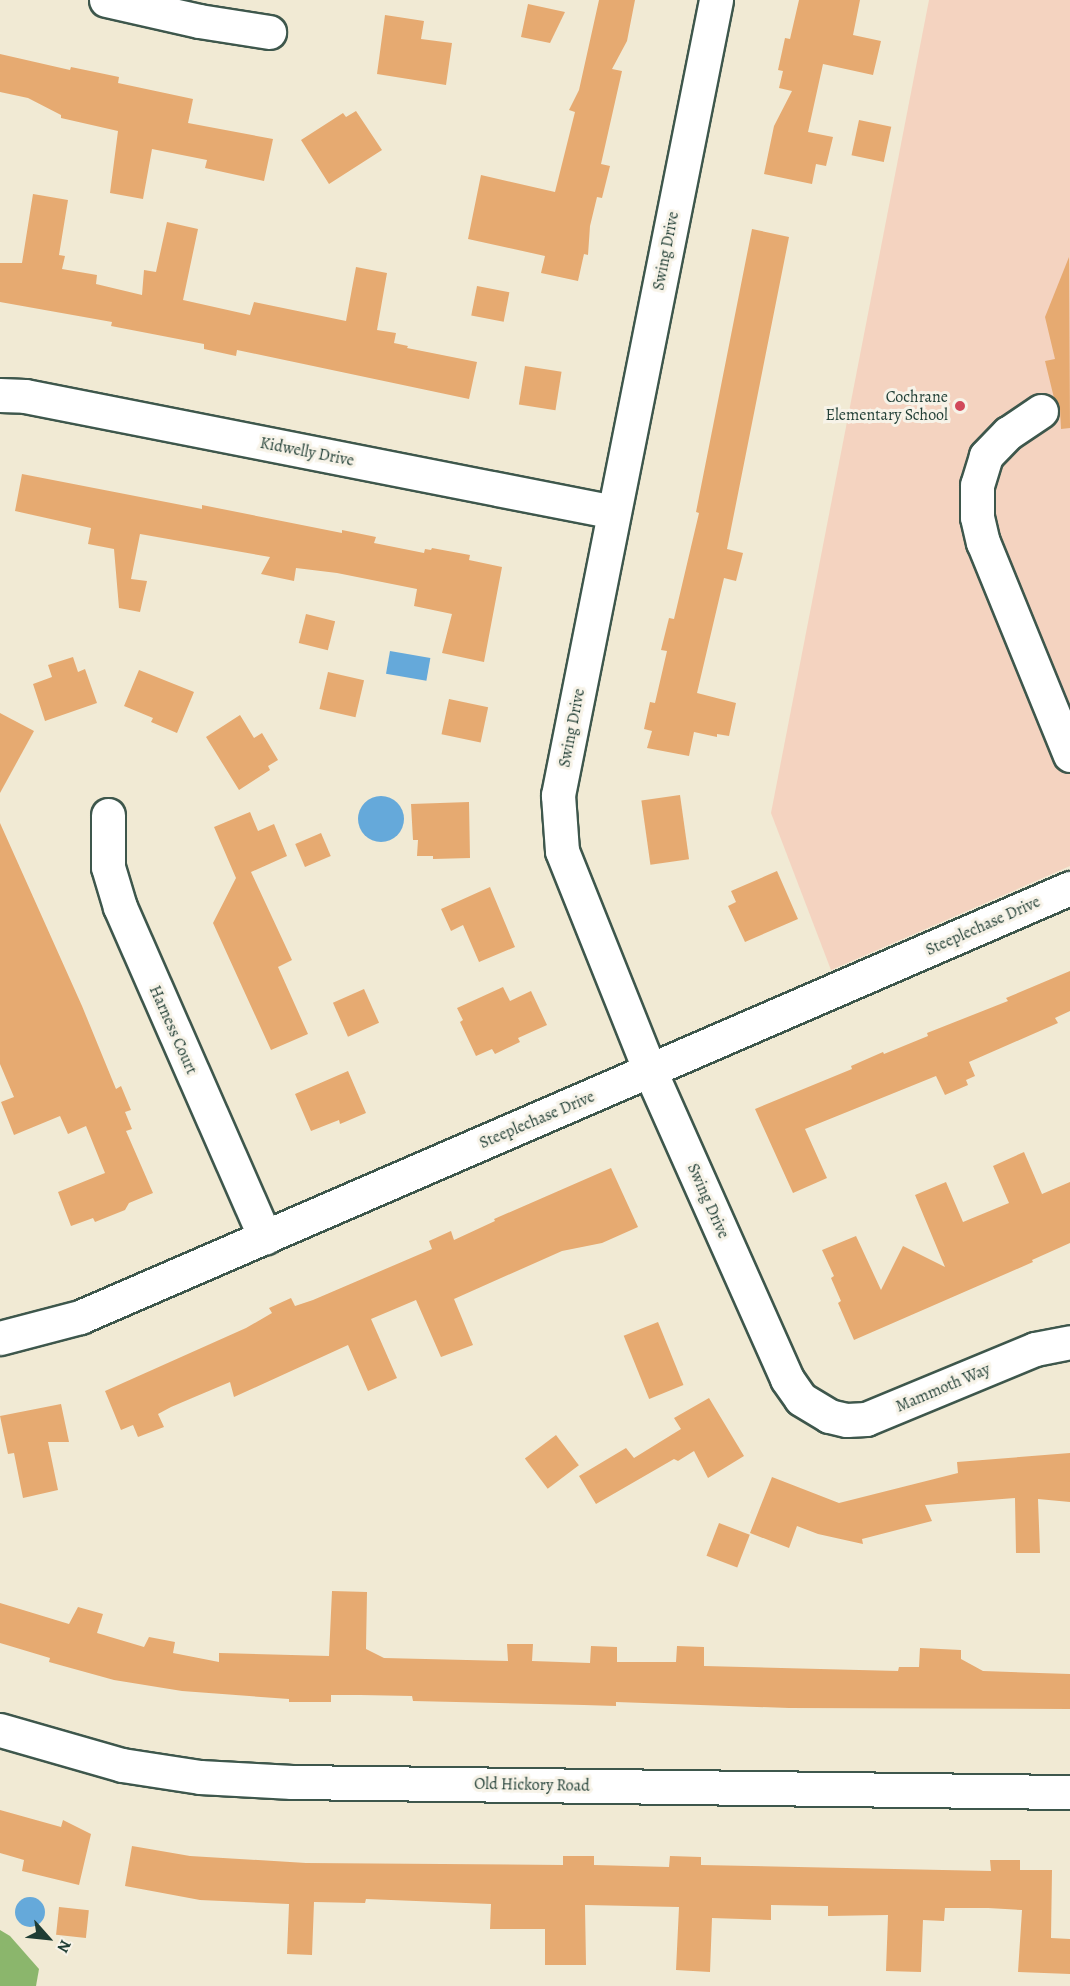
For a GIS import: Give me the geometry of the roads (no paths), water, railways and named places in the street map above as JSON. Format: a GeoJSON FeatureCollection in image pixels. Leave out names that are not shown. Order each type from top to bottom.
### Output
{"type":"FeatureCollection","features":[{"type":"Feature","properties":{"kind":"street"},"geometry":{"type":"LineString","coordinates":[[106,0],[199,21],[269,32]]}},
{"type":"Feature","properties":{"kind":"street","name":"Swing Drive"},"geometry":{"type":"LineString","coordinates":[[716,0],[558,795],[559,823],[562,851],[570,873],[650,1071],[787,1379],[801,1399],[816,1410]]}},
{"type":"Feature","properties":{"kind":"street","name":"Kidwelly Drive"},"geometry":{"type":"LineString","coordinates":[[0,394],[25,396],[614,512]]}},
{"type":"Feature","properties":{"kind":"street"},"geometry":{"type":"LineString","coordinates":[[1041,411],[1008,433],[986,456],[977,485],[977,517],[983,542],[1070,755]]}},
{"type":"Feature","properties":{"kind":"street","name":"Harness Court"},"geometry":{"type":"LineString","coordinates":[[108,815],[108,867],[120,907],[265,1238]]}},
{"type":"Feature","properties":{"kind":"street","name":"Steeplechase Drive"},"geometry":{"type":"LineString","coordinates":[[0,1338],[80,1317],[1070,888]]}},
{"type":"Feature","properties":{"kind":"street","name":"Mammoth Way"},"geometry":{"type":"LineString","coordinates":[[816,1410],[847,1420],[866,1419],[1035,1349],[1070,1342]]}},
{"type":"Feature","properties":{"kind":"street","name":"Old Hickory Road"},"geometry":{"type":"LineString","coordinates":[[0,1730],[122,1765],[200,1777],[292,1782],[1070,1792]]}},
{"type":"Feature","properties":{"kind":"water"},"geometry":{"type":"Polygon","coordinates":[[[390,651],[430,658],[426,681],[386,674],[390,651]]]}},
{"type":"Feature","properties":{"kind":"water"},"geometry":{"type":"Polygon","coordinates":[[[381,796],[390,797],[397,803],[403,810],[403,828],[397,835],[390,841],[381,842],[372,841],[365,835],[359,828],[358,819],[359,810],[365,803],[372,797],[381,796]]]}},
{"type":"Feature","properties":{"kind":"water"},"geometry":{"type":"Polygon","coordinates":[[[30,1897],[41,1901],[45,1912],[41,1923],[30,1927],[19,1923],[15,1912],[19,1901],[30,1897]]]}},
{"type":"Feature","properties":{"kind":"place","name":"Cochrane Elementary School"},"geometry":{"type":"Point","coordinates":[960,406]}}]}
